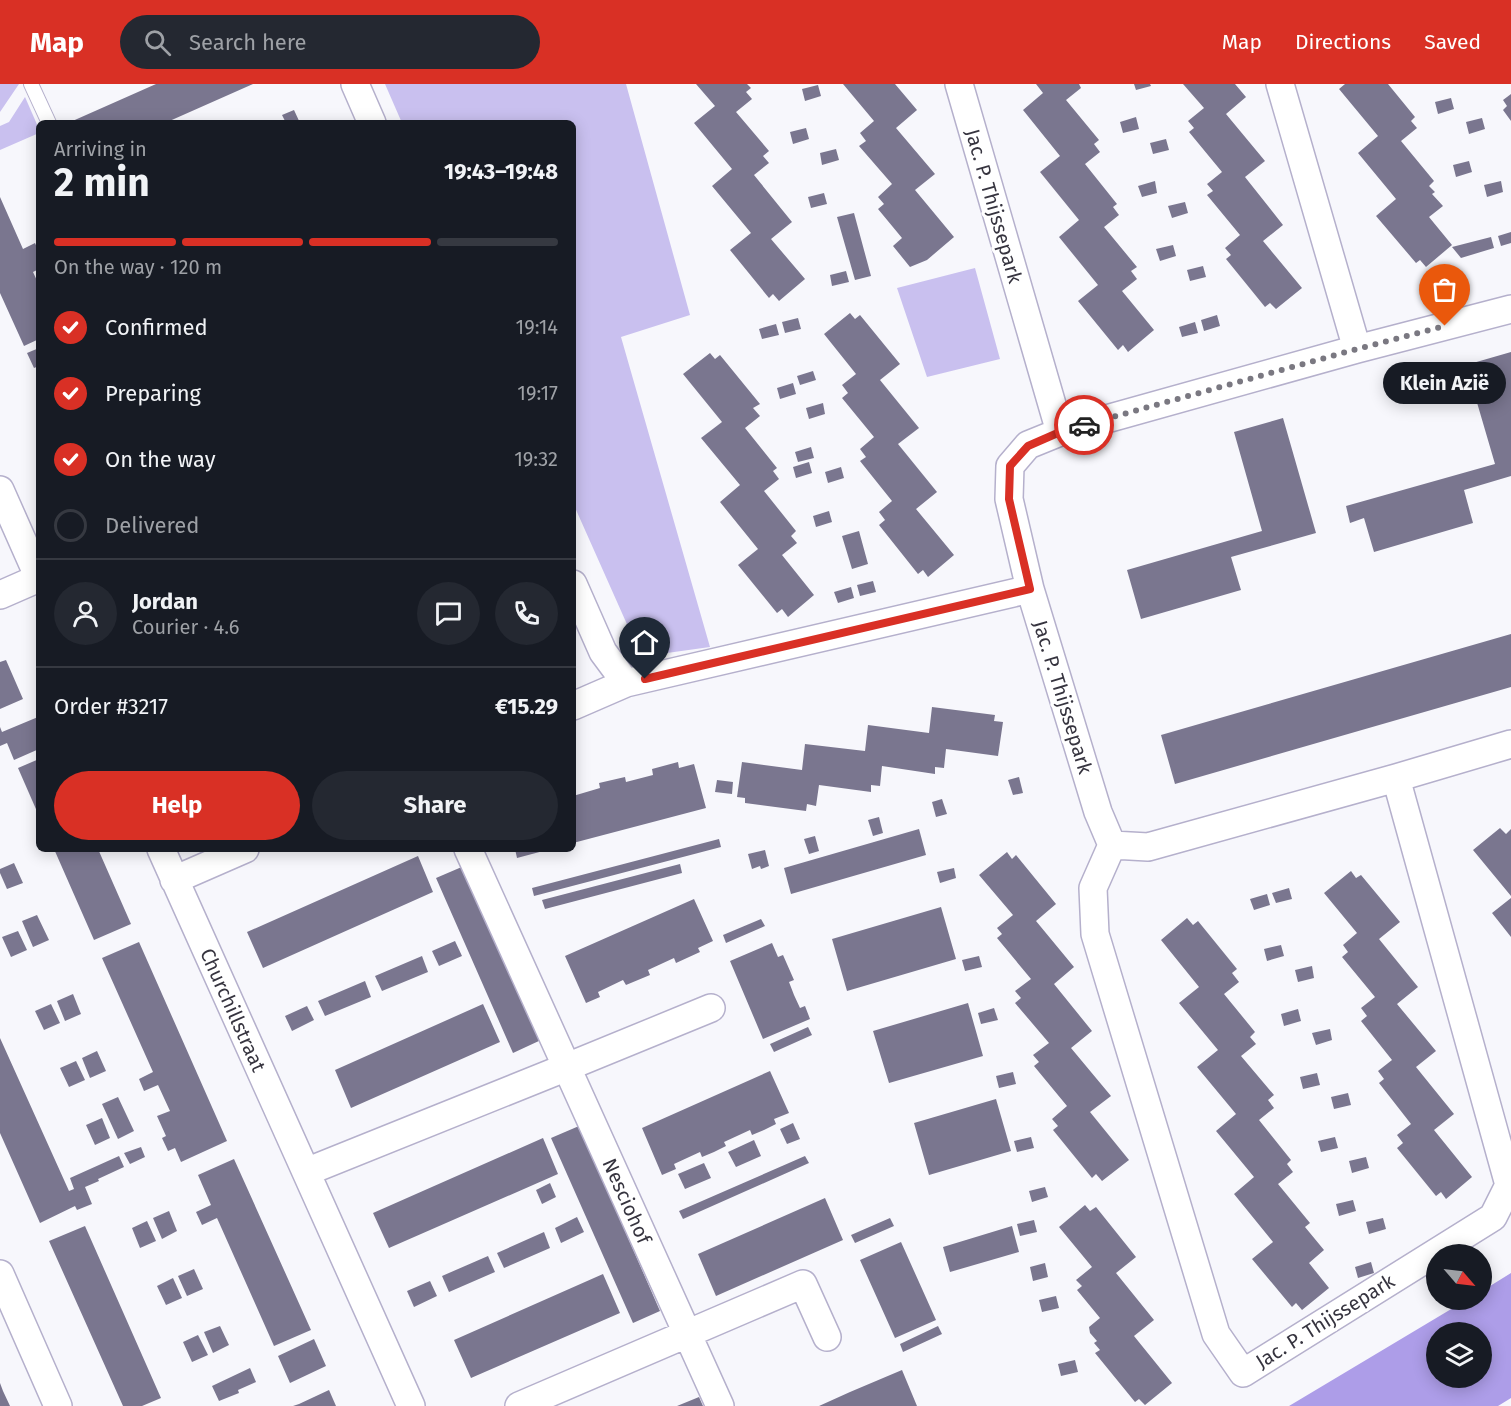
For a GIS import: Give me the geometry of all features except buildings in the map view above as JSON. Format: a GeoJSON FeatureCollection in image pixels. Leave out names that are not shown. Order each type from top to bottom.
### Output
{"type":"FeatureCollection","features":[{"type":"Feature","properties":{"kind":"street"},"geometry":{"type":"LineString","coordinates":[[355,84],[371,120]]}},
{"type":"Feature","properties":{"kind":"street","name":"Jac. P. Thijssepark"},"geometry":{"type":"LineString","coordinates":[[959,84],[1060,432]]}},
{"type":"Feature","properties":{"kind":"street"},"geometry":{"type":"LineString","coordinates":[[1280,84],[1357,349]]}},
{"type":"Feature","properties":{"kind":"street","name":"Jac. P. Thijssepark"},"geometry":{"type":"LineString","coordinates":[[1396,778],[1509,1185],[1493,1217],[1243,1373],[1216,1334],[1095,934],[1093,888],[1112,845],[1098,812],[1030,589],[1009,499],[1010,466],[1028,446],[1060,432],[1357,349],[1511,309]]}},
{"type":"Feature","properties":{"kind":"street"},"geometry":{"type":"LineString","coordinates":[[0,490],[36,571]]}},
{"type":"Feature","properties":{"kind":"street"},"geometry":{"type":"LineString","coordinates":[[0,596],[36,579]]}},
{"type":"Feature","properties":{"kind":"street"},"geometry":{"type":"LineString","coordinates":[[576,705],[626,683],[1030,589]]}},
{"type":"Feature","properties":{"kind":"street"},"geometry":{"type":"LineString","coordinates":[[576,591],[603,652],[626,683]]}},
{"type":"Feature","properties":{"kind":"street"},"geometry":{"type":"LineString","coordinates":[[1112,845],[1148,847],[1511,744]]}},
{"type":"Feature","properties":{"kind":"street","name":"Churchillstraat"},"geometry":{"type":"LineString","coordinates":[[162,852],[411,1406]]}},
{"type":"Feature","properties":{"kind":"street"},"geometry":{"type":"LineString","coordinates":[[174,880],[238,852]]}},
{"type":"Feature","properties":{"kind":"street","name":"Nesciohof"},"geometry":{"type":"LineString","coordinates":[[469,852],[720,1406]]}},
{"type":"Feature","properties":{"kind":"street"},"geometry":{"type":"LineString","coordinates":[[306,1172],[711,1008]]}},
{"type":"Feature","properties":{"kind":"street"},"geometry":{"type":"LineString","coordinates":[[0,1274],[58,1406]]}},
{"type":"Feature","properties":{"kind":"street"},"geometry":{"type":"LineString","coordinates":[[519,1406],[803,1284],[827,1338]]}},
{"type":"Feature","properties":{"kind":"lane"},"geometry":{"type":"LineString","coordinates":[[31,84],[48,120]]}},
{"type":"Feature","properties":{"kind":"shaded area"},"geometry":{"type":"Polygon","coordinates":[[[0,84],[19,84],[0,112],[0,84]]]}},
{"type":"Feature","properties":{"kind":"shaded area"},"geometry":{"type":"Polygon","coordinates":[[[385,84],[626,84],[690,315],[621,337],[710,647],[667,653],[648,649],[634,640],[576,510],[576,120],[401,120],[385,84]]]}},
{"type":"Feature","properties":{"kind":"shaded area"},"geometry":{"type":"Polygon","coordinates":[[[25,97],[36,122],[36,134],[0,150],[0,126],[9,122],[25,97]]]}},
{"type":"Feature","properties":{"kind":"shaded area"},"geometry":{"type":"Polygon","coordinates":[[[975,268],[1000,359],[927,377],[897,288],[975,268]]]}},
{"type":"Feature","properties":{"kind":"shaded area"},"geometry":{"type":"Polygon","coordinates":[[[1511,1273],[1511,1398],[1498,1406],[1289,1406],[1426,1324],[1426,1388],[1492,1388],[1492,1322],[1430,1322],[1450,1310],[1492,1310],[1492,1285],[1511,1273]]]}},
{"type":"Feature","properties":{"kind":"way so far"},"geometry":{"type":"LineString","coordinates":[[1084,425],[1445,326]]}},
{"type":"Feature","properties":{"kind":"place","name":"Klein Azië"},"geometry":{"type":"Point","coordinates":[1445,326]}},
{"type":"Feature","properties":{"kind":"route"},"geometry":{"type":"LineString","coordinates":[[645,679],[1030,589],[1009,499],[1010,466],[1028,446],[1060,432],[1084,425]]}}]}
